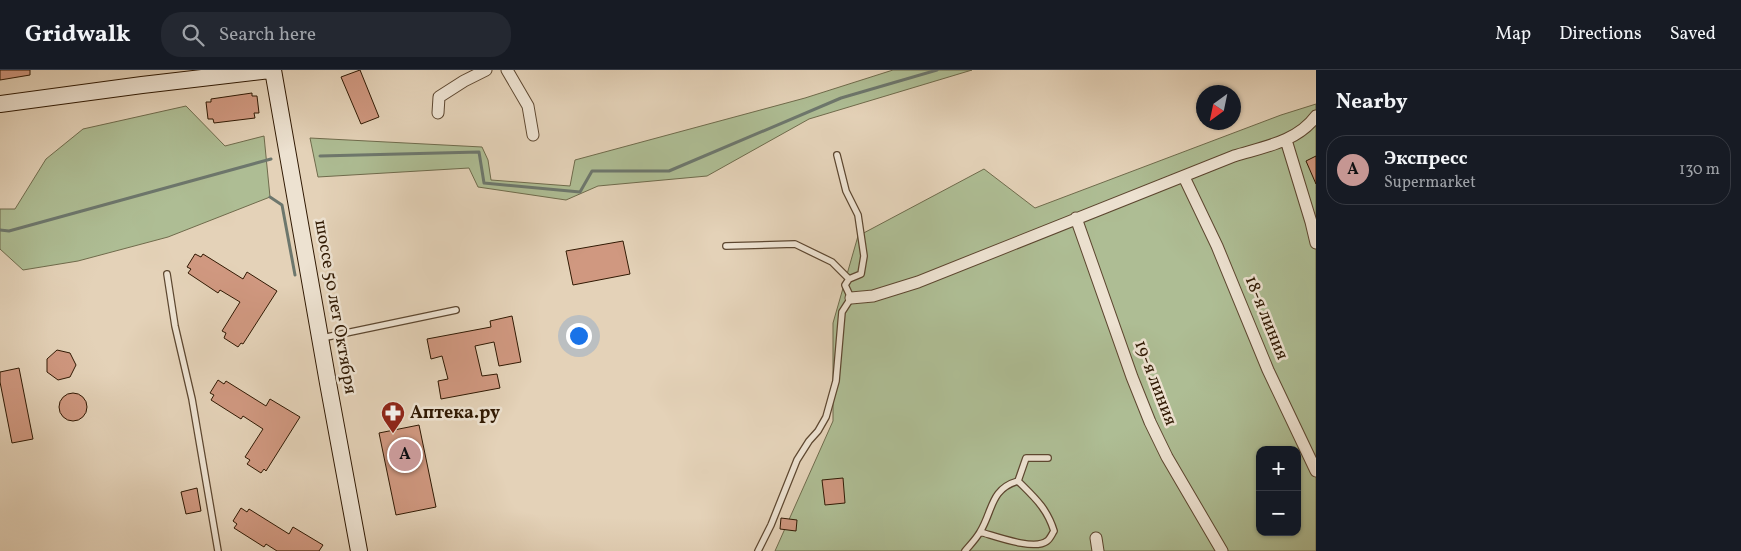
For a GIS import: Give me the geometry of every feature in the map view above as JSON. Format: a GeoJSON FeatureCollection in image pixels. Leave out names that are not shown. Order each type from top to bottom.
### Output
{"type":"FeatureCollection","features":[{"type":"Feature","properties":{"kind":"street"},"geometry":{"type":"LineString","coordinates":[[0,104],[271,70]]}},
{"type":"Feature","properties":{"kind":"street","name":"шоссе 50 лет Октября"},"geometry":{"type":"LineString","coordinates":[[271,70],[359,551]]}},
{"type":"Feature","properties":{"kind":"street"},"geometry":{"type":"LineString","coordinates":[[438,113],[439,97],[486,70]]}},
{"type":"Feature","properties":{"kind":"street"},"geometry":{"type":"LineString","coordinates":[[507,70],[528,106],[533,134]]}},
{"type":"Feature","properties":{"kind":"street"},"geometry":{"type":"LineString","coordinates":[[851,298],[873,296],[918,282],[1234,156],[1286,140],[1314,121]]}},
{"type":"Feature","properties":{"kind":"street"},"geometry":{"type":"LineString","coordinates":[[1286,140],[1316,243]]}},
{"type":"Feature","properties":{"kind":"street","name":"18-я линия"},"geometry":{"type":"LineString","coordinates":[[1184,177],[1217,246],[1268,370],[1316,471]]}},
{"type":"Feature","properties":{"kind":"street","name":"19-я линия"},"geometry":{"type":"LineString","coordinates":[[1076,218],[1132,377],[1150,422],[1167,458],[1222,551]]}},
{"type":"Feature","properties":{"kind":"street"},"geometry":{"type":"LineString","coordinates":[[1096,538],[1098,551]]}},
{"type":"Feature","properties":{"kind":"lane"},"geometry":{"type":"LineString","coordinates":[[758,551],[771,525],[797,460],[826,417],[836,381],[842,312],[851,298],[845,285],[849,279],[861,274],[864,256],[858,215],[846,190],[836,155]]}},
{"type":"Feature","properties":{"kind":"lane"},"geometry":{"type":"LineString","coordinates":[[726,246],[796,244],[832,262],[849,279]]}},
{"type":"Feature","properties":{"kind":"lane"},"geometry":{"type":"LineString","coordinates":[[167,274],[175,326],[192,399],[218,551]]}},
{"type":"Feature","properties":{"kind":"lane"},"geometry":{"type":"LineString","coordinates":[[320,338],[456,310]]}},
{"type":"Feature","properties":{"kind":"lane"},"geometry":{"type":"LineString","coordinates":[[1018,481],[1026,458],[1048,458]]}},
{"type":"Feature","properties":{"kind":"lane"},"geometry":{"type":"LineString","coordinates":[[965,551],[980,532],[993,501],[1002,488],[1018,481]]}},
{"type":"Feature","properties":{"kind":"lane"},"geometry":{"type":"LineString","coordinates":[[980,532],[1036,546],[1046,542],[1054,531],[1051,519],[1043,506],[1018,481]]}},
{"type":"Feature","properties":{"kind":"green space"},"geometry":{"type":"Polygon","coordinates":[[[893,70],[972,70],[809,119],[707,176],[598,186],[566,200],[478,187],[469,168],[318,177],[310,138],[482,147],[488,160],[491,180],[570,186],[575,160],[805,98],[893,70]]]}},
{"type":"Feature","properties":{"kind":"green space"},"geometry":{"type":"Polygon","coordinates":[[[1316,104],[1316,551],[775,551],[833,421],[833,323],[858,236],[984,169],[1035,208],[1281,115],[1316,104]]]}},
{"type":"Feature","properties":{"kind":"green space"},"geometry":{"type":"Polygon","coordinates":[[[186,106],[225,146],[264,136],[270,197],[168,237],[78,261],[23,270],[0,249],[0,209],[15,209],[46,159],[83,129],[186,106]]]}},
{"type":"Feature","properties":{"kind":"building"},"geometry":{"type":"Polygon","coordinates":[[[0,70],[30,70],[30,75],[0,80],[0,70]]]}},
{"type":"Feature","properties":{"kind":"building"},"geometry":{"type":"Polygon","coordinates":[[[360,70],[379,117],[361,124],[341,77],[360,70]]]}},
{"type":"Feature","properties":{"kind":"building"},"geometry":{"type":"Polygon","coordinates":[[[252,93],[252,96],[257,96],[259,113],[254,113],[255,118],[214,123],[213,119],[208,119],[206,102],[211,102],[211,99],[252,93]]]}},
{"type":"Feature","properties":{"kind":"building"},"geometry":{"type":"Polygon","coordinates":[[[1316,156],[1316,184],[1306,161],[1316,156]]]}},
{"type":"Feature","properties":{"kind":"building"},"geometry":{"type":"Polygon","coordinates":[[[623,241],[630,274],[573,285],[566,251],[623,241]]]}},
{"type":"Feature","properties":{"kind":"building"},"geometry":{"type":"Polygon","coordinates":[[[195,254],[201,257],[203,254],[243,279],[247,272],[277,291],[243,344],[241,343],[238,347],[224,338],[226,333],[222,331],[240,302],[220,290],[218,293],[188,273],[191,269],[187,267],[195,254]]]}},
{"type":"Feature","properties":{"kind":"building"},"geometry":{"type":"Polygon","coordinates":[[[512,316],[521,362],[499,366],[494,342],[475,346],[482,376],[497,374],[500,388],[441,399],[438,381],[448,379],[442,356],[431,359],[427,339],[491,327],[490,321],[512,316]]]}},
{"type":"Feature","properties":{"kind":"building"},"geometry":{"type":"Polygon","coordinates":[[[57,350],[70,353],[76,365],[70,377],[58,380],[47,372],[47,359],[57,350]]]}},
{"type":"Feature","properties":{"kind":"building"},"geometry":{"type":"Polygon","coordinates":[[[19,368],[33,439],[12,443],[0,382],[0,372],[19,368]]]}},
{"type":"Feature","properties":{"kind":"building"},"geometry":{"type":"Polygon","coordinates":[[[218,380],[224,384],[226,381],[266,406],[270,399],[300,417],[266,471],[264,469],[261,473],[247,464],[250,460],[245,457],[263,429],[243,416],[241,419],[211,400],[214,395],[210,393],[218,380]]]}},
{"type":"Feature","properties":{"kind":"building"},"geometry":{"type":"Polygon","coordinates":[[[73,393],[83,397],[87,407],[83,417],[73,421],[63,417],[59,407],[63,397],[73,393]]]}},
{"type":"Feature","properties":{"kind":"building"},"geometry":{"type":"Polygon","coordinates":[[[419,425],[436,507],[396,515],[379,433],[419,425]]]}},
{"type":"Feature","properties":{"kind":"building"},"geometry":{"type":"Polygon","coordinates":[[[843,478],[845,503],[825,505],[822,480],[843,478]]]}},
{"type":"Feature","properties":{"kind":"building"},"geometry":{"type":"Polygon","coordinates":[[[197,488],[201,511],[186,514],[181,492],[197,488]]]}},
{"type":"Feature","properties":{"kind":"building"},"geometry":{"type":"Polygon","coordinates":[[[241,508],[247,512],[249,509],[289,534],[293,527],[323,545],[319,551],[277,551],[266,544],[264,547],[234,528],[237,524],[233,521],[241,508]]]}},
{"type":"Feature","properties":{"kind":"building"},"geometry":{"type":"Polygon","coordinates":[[[781,518],[797,520],[796,531],[780,529],[781,518]]]}},
{"type":"Feature","properties":{"kind":"waterway"},"geometry":{"type":"LineString","coordinates":[[320,156],[479,152],[484,183],[580,192],[592,171],[669,171],[841,98],[937,70]]}},
{"type":"Feature","properties":{"kind":"waterway"},"geometry":{"type":"LineString","coordinates":[[0,230],[9,231],[271,159]]}},
{"type":"Feature","properties":{"kind":"waterway"},"geometry":{"type":"LineString","coordinates":[[270,197],[282,205],[295,275]]}},
{"type":"Feature","properties":{"kind":"place","name":"Аптека.ру"},"geometry":{"type":"Point","coordinates":[393,434]}},
{"type":"Feature","properties":{"kind":"place","name":"Экспресс"},"geometry":{"type":"Point","coordinates":[405,455]}}]}
